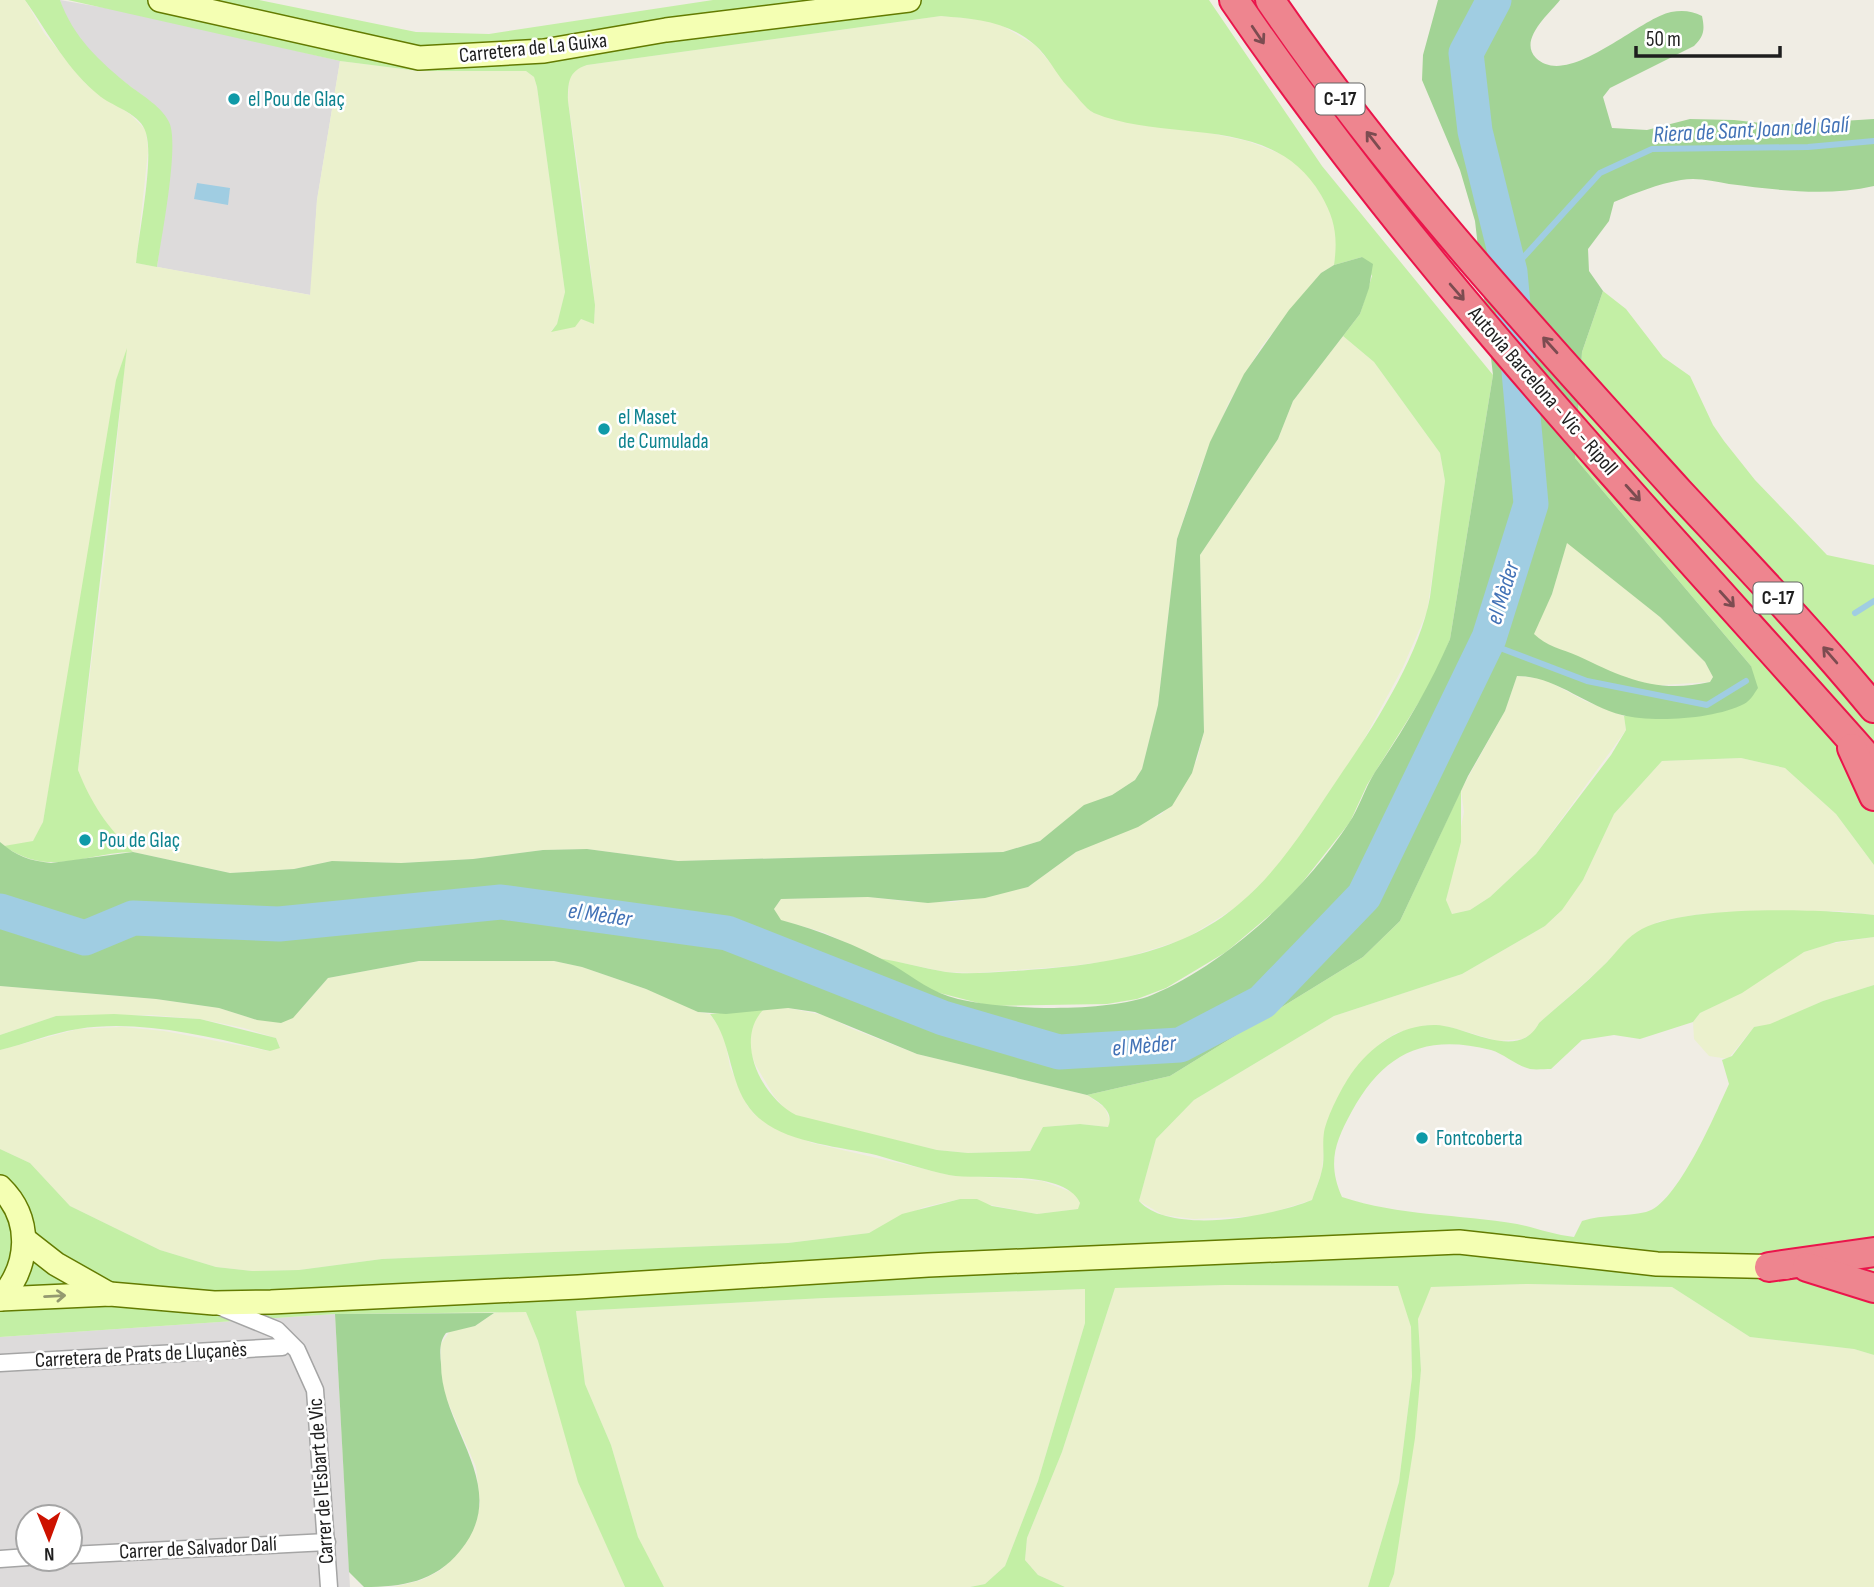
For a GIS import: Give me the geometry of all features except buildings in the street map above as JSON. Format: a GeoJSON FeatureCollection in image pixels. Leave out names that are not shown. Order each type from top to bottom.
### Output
{"type":"FeatureCollection","features":[{"type":"Feature","properties":{"kind":"highway","name":"Autovia Barcelona - Vic - Ripoll"},"geometry":{"type":"LineString","coordinates":[[1234,0],[1281,69],[1412,241],[1874,765]]}},
{"type":"Feature","properties":{"kind":"highway","name":"Autovia Barcelona - Vic - Ripoll"},"geometry":{"type":"LineString","coordinates":[[1270,0],[1319,71],[1415,193],[1827,651],[1874,708]]}},
{"type":"Feature","properties":{"kind":"highway"},"geometry":{"type":"LineString","coordinates":[[1843,730],[1874,796]]}},
{"type":"Feature","properties":{"kind":"highway"},"geometry":{"type":"LineString","coordinates":[[1769,1267],[1874,1252]]}},
{"type":"Feature","properties":{"kind":"highway"},"geometry":{"type":"LineString","coordinates":[[1807,1267],[1874,1287]]}},
{"type":"Feature","properties":{"kind":"street","name":"Carretera de La Guixa"},"geometry":{"type":"LineString","coordinates":[[160,0],[419,58],[544,51],[666,30],[909,0]]}},
{"type":"Feature","properties":{"kind":"street"},"geometry":{"type":"LineString","coordinates":[[0,1187],[15,1206],[24,1239],[20,1268],[0,1299]]}},
{"type":"Feature","properties":{"kind":"street"},"geometry":{"type":"LineString","coordinates":[[24,1239],[57,1264],[110,1294]]}},
{"type":"Feature","properties":{"kind":"street"},"geometry":{"type":"LineString","coordinates":[[0,1299],[110,1294],[214,1303],[578,1287],[928,1265],[1459,1242],[1657,1264],[1769,1267],[1874,1264]]}},
{"type":"Feature","properties":{"kind":"street","name":"Carrer de l'Esbart de Vic"},"geometry":{"type":"LineString","coordinates":[[214,1303],[217,1307],[278,1330],[297,1350],[315,1390],[329,1587]]}},
{"type":"Feature","properties":{"kind":"street","name":"Carretera de Prats de Lluçanès"},"geometry":{"type":"LineString","coordinates":[[0,1363],[282,1348]]}},
{"type":"Feature","properties":{"kind":"street","name":"Carrer de Salvador Dalí"},"geometry":{"type":"LineString","coordinates":[[84,1554],[327,1542]]}},
{"type":"Feature","properties":{"kind":"shaded area"},"geometry":{"type":"Polygon","coordinates":[[[60,0],[140,14],[340,61],[317,200],[311,295],[157,267],[171,160],[153,104],[100,63],[67,22],[60,0]]]}},
{"type":"Feature","properties":{"kind":"shaded area"},"geometry":{"type":"Polygon","coordinates":[[[335,1314],[350,1587],[0,1587],[0,1337],[335,1314]]]}},
{"type":"Feature","properties":{"kind":"green space"},"geometry":{"type":"Polygon","coordinates":[[[0,0],[25,0],[44,33],[86,84],[131,115],[146,130],[148,151],[136,263],[310,295],[317,200],[340,61],[419,71],[526,71],[534,77],[537,87],[565,292],[557,324],[551,331],[581,319],[594,323],[595,305],[582,194],[568,101],[569,77],[576,69],[587,65],[941,16],[994,21],[1035,45],[1092,112],[1146,125],[1186,128],[1247,141],[1286,156],[1308,173],[1333,215],[1338,238],[1334,265],[1321,273],[1261,347],[1229,402],[1199,471],[1177,539],[1158,705],[1142,769],[1135,780],[1112,795],[1084,806],[1040,841],[1003,852],[678,861],[587,849],[543,850],[473,859],[401,863],[332,861],[294,869],[230,873],[133,852],[112,832],[89,799],[78,770],[108,530],[126,352],[43,822],[37,838],[28,844],[4,846],[0,842],[0,0]]]}},
{"type":"Feature","properties":{"kind":"green space"},"geometry":{"type":"Polygon","coordinates":[[[25,0],[60,0],[72,26],[89,48],[119,77],[157,107],[169,122],[172,133],[171,170],[157,267],[136,263],[148,161],[148,145],[143,126],[134,116],[101,97],[78,75],[25,0]]]}},
{"type":"Feature","properties":{"kind":"green space"},"geometry":{"type":"Polygon","coordinates":[[[68,0],[259,0],[416,32],[489,34],[713,0],[1209,0],[1322,166],[1493,375],[1450,639],[1434,678],[1367,785],[1350,822],[1290,898],[1226,952],[1166,988],[1137,999],[1107,1004],[990,1006],[932,991],[878,958],[963,973],[1073,966],[1133,956],[1189,936],[1215,922],[1255,890],[1296,841],[1369,732],[1407,664],[1425,619],[1430,597],[1445,481],[1440,453],[1374,362],[1343,336],[1360,314],[1372,276],[1362,257],[1334,265],[1336,246],[1330,212],[1301,169],[1276,152],[1248,141],[1218,134],[1123,122],[1094,113],[1068,87],[1035,45],[1014,31],[979,20],[941,16],[587,65],[570,78],[568,101],[595,305],[594,324],[581,319],[575,327],[551,332],[557,324],[565,292],[537,87],[534,77],[526,71],[419,71],[340,61],[68,0]]]}},
{"type":"Feature","properties":{"kind":"green space"},"geometry":{"type":"Polygon","coordinates":[[[1438,0],[1560,0],[1537,28],[1531,43],[1531,51],[1536,58],[1550,65],[1566,65],[1584,59],[1657,17],[1671,12],[1695,13],[1702,16],[1703,29],[1702,36],[1694,46],[1610,88],[1603,97],[1612,128],[1647,130],[1690,119],[1779,125],[1874,119],[1874,186],[1838,191],[1802,191],[1687,179],[1655,186],[1614,202],[1609,221],[1588,249],[1589,271],[1603,291],[1582,352],[1575,458],[1751,666],[1758,688],[1746,703],[1732,709],[1701,716],[1650,719],[1608,711],[1545,681],[1517,676],[1505,711],[1468,776],[1400,921],[1363,957],[1170,1076],[1087,1095],[917,1054],[815,1012],[788,1008],[726,1014],[698,1012],[646,989],[582,967],[554,961],[419,961],[328,978],[293,1018],[281,1023],[257,1020],[219,1008],[156,999],[0,986],[0,842],[18,854],[43,862],[133,852],[230,873],[294,869],[332,861],[401,863],[473,859],[543,850],[587,849],[678,861],[1003,852],[1040,841],[1084,805],[1112,795],[1135,780],[1142,769],[1158,705],[1177,539],[1210,442],[1244,374],[1289,310],[1321,273],[1334,265],[1362,257],[1373,264],[1369,288],[1360,314],[1293,401],[1278,439],[1200,555],[1204,732],[1192,773],[1172,806],[1138,827],[1076,852],[1028,887],[985,898],[928,903],[868,897],[781,899],[774,909],[781,920],[866,951],[940,993],[978,1003],[1056,1008],[1110,1005],[1152,995],[1209,964],[1262,923],[1331,849],[1353,817],[1371,778],[1416,707],[1450,639],[1493,375],[1475,221],[1460,170],[1422,80],[1423,55],[1438,0]],[[1567,543],[1552,594],[1534,634],[1554,647],[1641,682],[1673,686],[1710,682],[1713,677],[1705,662],[1660,617],[1567,543]]]}},
{"type":"Feature","properties":{"kind":"green space"},"geometry":{"type":"Polygon","coordinates":[[[1603,291],[1626,309],[1663,357],[1690,376],[1713,425],[1724,441],[1755,480],[1827,555],[1874,565],[1874,865],[1836,814],[1785,768],[1741,758],[1662,761],[1614,814],[1583,880],[1562,910],[1545,926],[1462,974],[1334,1016],[1194,1100],[1156,1139],[1139,1201],[1154,1212],[1174,1218],[1223,1220],[1273,1212],[1312,1200],[1322,1170],[1324,1132],[1332,1110],[1351,1074],[1377,1046],[1411,1028],[1436,1025],[1505,1041],[1530,1035],[1539,1023],[1632,936],[1657,923],[1684,917],[1751,911],[1821,911],[1874,915],[1874,937],[1836,942],[1804,952],[1742,993],[1700,1013],[1693,1022],[1640,1039],[1614,1035],[1582,1040],[1551,1069],[1530,1069],[1491,1050],[1467,1045],[1446,1044],[1409,1052],[1378,1075],[1364,1091],[1341,1133],[1334,1163],[1337,1185],[1342,1197],[1385,1208],[1517,1224],[1574,1237],[1582,1221],[1646,1212],[1658,1206],[1670,1193],[1694,1156],[1729,1084],[1722,1060],[1732,1056],[1754,1027],[1770,1024],[1823,1001],[1874,985],[1874,1355],[1854,1349],[1750,1337],[1672,1287],[1528,1284],[1431,1287],[1418,1319],[1421,1370],[1415,1438],[1394,1574],[1389,1587],[1368,1587],[1399,1482],[1412,1377],[1411,1327],[1398,1286],[1225,1285],[1115,1288],[1062,1452],[1027,1538],[1025,1560],[1038,1575],[1065,1587],[970,1587],[985,1584],[1005,1566],[1038,1481],[1085,1323],[1085,1289],[825,1298],[576,1311],[585,1384],[611,1445],[638,1537],[664,1587],[625,1587],[578,1482],[538,1341],[526,1312],[335,1314],[0,1337],[0,1149],[30,1163],[70,1206],[160,1250],[216,1267],[252,1271],[299,1270],[382,1259],[788,1243],[869,1233],[902,1214],[960,1199],[977,1199],[992,1206],[1037,1214],[1078,1209],[1080,1203],[1071,1192],[1040,1180],[949,1175],[876,1155],[823,1145],[771,1127],[757,1116],[740,1092],[722,1035],[710,1014],[764,1009],[755,1022],[751,1036],[756,1067],[772,1096],[796,1115],[937,1150],[968,1153],[1030,1151],[1043,1127],[1080,1124],[1108,1127],[1108,1112],[1087,1095],[1170,1076],[1363,957],[1400,921],[1461,790],[1461,842],[1446,900],[1452,914],[1470,910],[1490,897],[1536,854],[1611,755],[1626,730],[1624,716],[1659,717],[1751,666],[1575,458],[1582,352],[1603,291]]]}},
{"type":"Feature","properties":{"kind":"green space"},"geometry":{"type":"Polygon","coordinates":[[[1343,336],[1374,362],[1440,453],[1445,481],[1441,516],[1427,612],[1403,667],[1361,745],[1280,865],[1238,906],[1185,939],[1118,960],[1070,966],[976,973],[946,972],[878,958],[823,932],[780,920],[774,909],[781,899],[868,897],[911,902],[955,902],[1028,887],[1076,852],[1162,814],[1197,760],[1204,732],[1200,555],[1278,439],[1293,401],[1343,336]]]}},
{"type":"Feature","properties":{"kind":"green space"},"geometry":{"type":"Polygon","coordinates":[[[127,348],[78,770],[101,814],[133,852],[67,861],[37,861],[4,846],[33,841],[43,822],[116,380],[127,348]]]}},
{"type":"Feature","properties":{"kind":"green space"},"geometry":{"type":"Polygon","coordinates":[[[1567,542],[1660,617],[1705,662],[1713,677],[1710,682],[1646,686],[1599,668],[1541,641],[1533,634],[1552,594],[1567,542]]]}},
{"type":"Feature","properties":{"kind":"green space"},"geometry":{"type":"Polygon","coordinates":[[[1517,676],[1544,679],[1585,701],[1624,716],[1626,730],[1536,854],[1490,897],[1470,910],[1452,914],[1446,901],[1464,812],[1461,790],[1505,711],[1517,676]]]}},
{"type":"Feature","properties":{"kind":"green space"},"geometry":{"type":"Polygon","coordinates":[[[1741,758],[1785,768],[1836,814],[1874,865],[1874,915],[1842,911],[1700,914],[1660,921],[1633,935],[1599,970],[1539,1023],[1533,1033],[1522,1039],[1498,1041],[1450,1027],[1427,1025],[1396,1033],[1382,1042],[1350,1077],[1325,1129],[1322,1171],[1312,1200],[1260,1216],[1194,1219],[1163,1215],[1139,1201],[1156,1139],[1194,1100],[1334,1016],[1462,974],[1545,926],[1558,914],[1583,880],[1614,814],[1662,761],[1741,758]]]}},
{"type":"Feature","properties":{"kind":"green space"},"geometry":{"type":"Polygon","coordinates":[[[1874,937],[1874,985],[1823,1001],[1770,1025],[1754,1027],[1728,1059],[1709,1056],[1694,1039],[1693,1022],[1700,1013],[1742,992],[1798,954],[1829,944],[1874,937]]]}},
{"type":"Feature","properties":{"kind":"green space"},"geometry":{"type":"Polygon","coordinates":[[[419,961],[554,961],[582,967],[660,994],[698,1012],[710,1014],[724,1035],[730,1067],[747,1105],[754,1114],[782,1130],[812,1143],[950,1175],[1042,1181],[1074,1193],[1080,1203],[1079,1209],[1037,1214],[960,1199],[924,1207],[869,1233],[788,1243],[382,1259],[299,1270],[252,1271],[216,1267],[160,1250],[70,1206],[30,1163],[0,1149],[0,1050],[78,1029],[122,1027],[164,1031],[269,1051],[280,1047],[276,1038],[244,1028],[200,1019],[151,1015],[56,1016],[0,1035],[0,986],[156,999],[219,1008],[257,1020],[302,1008],[328,978],[419,961]]]}},
{"type":"Feature","properties":{"kind":"green space"},"geometry":{"type":"Polygon","coordinates":[[[788,1008],[827,1016],[850,1028],[917,1054],[1087,1095],[1105,1108],[1111,1123],[1108,1127],[1080,1124],[1043,1127],[1030,1151],[968,1153],[937,1150],[801,1118],[786,1110],[774,1096],[755,1064],[749,1046],[750,1029],[755,1018],[764,1009],[788,1008]]]}},
{"type":"Feature","properties":{"kind":"green space"},"geometry":{"type":"Polygon","coordinates":[[[114,1014],[200,1019],[276,1038],[280,1048],[270,1051],[175,1031],[102,1026],[68,1031],[0,1050],[0,1035],[56,1016],[114,1014]]]}},
{"type":"Feature","properties":{"kind":"green space"},"geometry":{"type":"Polygon","coordinates":[[[1528,1284],[1672,1287],[1750,1337],[1854,1349],[1874,1355],[1874,1587],[1389,1587],[1394,1574],[1421,1370],[1418,1319],[1425,1297],[1431,1287],[1528,1284]]]}},
{"type":"Feature","properties":{"kind":"green space"},"geometry":{"type":"Polygon","coordinates":[[[1225,1285],[1399,1286],[1411,1327],[1412,1377],[1399,1482],[1368,1587],[1065,1587],[1038,1575],[1025,1560],[1027,1538],[1062,1452],[1115,1288],[1225,1285]]]}},
{"type":"Feature","properties":{"kind":"green space"},"geometry":{"type":"Polygon","coordinates":[[[1085,1289],[1085,1323],[1038,1481],[1005,1566],[985,1584],[970,1587],[664,1587],[638,1537],[611,1445],[585,1384],[576,1311],[825,1298],[1085,1289]]]}},
{"type":"Feature","properties":{"kind":"green space"},"geometry":{"type":"Polygon","coordinates":[[[526,1312],[538,1341],[579,1482],[625,1587],[394,1587],[422,1580],[441,1570],[464,1546],[475,1526],[480,1504],[476,1467],[441,1386],[441,1344],[450,1331],[475,1326],[494,1313],[526,1312]]]}},
{"type":"Feature","properties":{"kind":"green space"},"geometry":{"type":"Polygon","coordinates":[[[494,1313],[475,1326],[446,1333],[440,1348],[444,1388],[477,1481],[479,1504],[474,1527],[460,1551],[440,1570],[429,1576],[404,1584],[364,1587],[349,1572],[335,1314],[494,1313]]]}},
{"type":"Feature","properties":{"kind":"water"},"geometry":{"type":"Polygon","coordinates":[[[197,183],[230,188],[228,205],[194,199],[197,183]]]}},
{"type":"Feature","properties":{"kind":"waterway","name":"el Mèder"},"geometry":{"type":"LineString","coordinates":[[0,911],[85,938],[133,918],[279,924],[501,902],[727,933],[943,1018],[1059,1052],[1180,1045],[1262,1002],[1364,896],[1489,638],[1531,504],[1510,272],[1475,131],[1466,53],[1494,0]]}},
{"type":"Feature","properties":{"kind":"waterway","name":"Riera de Sant Joan del Galí"},"geometry":{"type":"LineString","coordinates":[[1510,272],[1600,173],[1652,149],[1808,147],[1874,141]]}},
{"type":"Feature","properties":{"kind":"waterway"},"geometry":{"type":"LineString","coordinates":[[1855,613],[1874,601]]}},
{"type":"Feature","properties":{"kind":"waterway"},"geometry":{"type":"LineString","coordinates":[[1487,643],[1587,681],[1707,705],[1746,681]]}},
{"type":"Feature","properties":{"kind":"place","name":"el Pou de Glaç"},"geometry":{"type":"Point","coordinates":[234,99]}},
{"type":"Feature","properties":{"kind":"place","name":"el Maset de Cumulada"},"geometry":{"type":"Point","coordinates":[604,429]}},
{"type":"Feature","properties":{"kind":"place","name":"Pou de Glaç"},"geometry":{"type":"Point","coordinates":[85,840]}},
{"type":"Feature","properties":{"kind":"place","name":"Fontcoberta"},"geometry":{"type":"Point","coordinates":[1422,1138]}}]}
